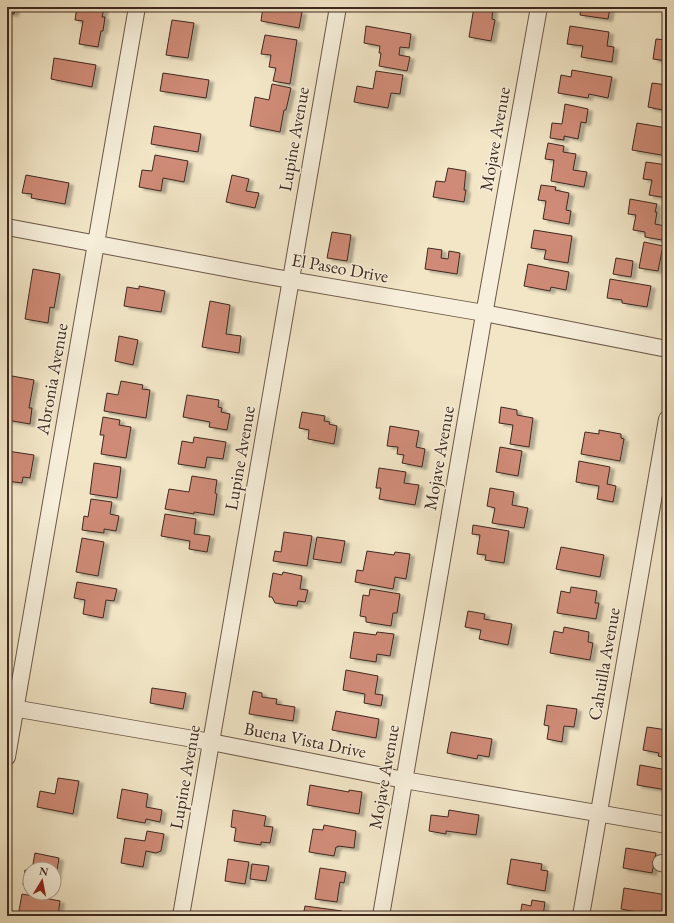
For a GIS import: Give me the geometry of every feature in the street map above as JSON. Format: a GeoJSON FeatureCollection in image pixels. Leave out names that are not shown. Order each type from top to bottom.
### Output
{"type":"FeatureCollection","features":[{"type":"Feature","properties":{"kind":"street","name":"Abronia Avenue"},"geometry":{"type":"LineString","coordinates":[[7,757],[11,708],[96,243],[137,7]]}},
{"type":"Feature","properties":{"kind":"street","name":"Lupine Avenue"},"geometry":{"type":"LineString","coordinates":[[181,916],[338,7]]}},
{"type":"Feature","properties":{"kind":"street","name":"Mojave Avenue"},"geometry":{"type":"LineString","coordinates":[[381,916],[484,313],[539,7]]}},
{"type":"Feature","properties":{"kind":"street","name":"El Paseo Drive"},"geometry":{"type":"LineString","coordinates":[[7,227],[290,280],[484,313],[667,349]]}},
{"type":"Feature","properties":{"kind":"street","name":"Cahuilla Avenue"},"geometry":{"type":"LineString","coordinates":[[581,916],[667,419]]}},
{"type":"Feature","properties":{"kind":"street","name":"Buena Vista Drive"},"geometry":{"type":"LineString","coordinates":[[11,708],[212,742],[404,780],[667,825]]}},
{"type":"Feature","properties":{"kind":"building"},"geometry":{"type":"Polygon","coordinates":[[[7,7],[15,7],[14,14],[7,13],[7,7]]]}},
{"type":"Feature","properties":{"kind":"building"},"geometry":{"type":"Polygon","coordinates":[[[77,7],[104,8],[102,17],[105,17],[103,31],[101,31],[98,47],[79,44],[83,21],[75,20],[77,7]]]}},
{"type":"Feature","properties":{"kind":"building"},"geometry":{"type":"Polygon","coordinates":[[[263,7],[287,7],[287,9],[302,12],[299,28],[261,21],[263,7]]]}},
{"type":"Feature","properties":{"kind":"building"},"geometry":{"type":"Polygon","coordinates":[[[474,7],[493,9],[492,19],[495,20],[491,41],[469,37],[474,7]]]}},
{"type":"Feature","properties":{"kind":"building"},"geometry":{"type":"Polygon","coordinates":[[[581,7],[615,8],[610,8],[608,19],[580,15],[581,7]]]}},
{"type":"Feature","properties":{"kind":"building"},"geometry":{"type":"Polygon","coordinates":[[[172,20],[194,23],[188,58],[166,55],[172,20]]]}},
{"type":"Feature","properties":{"kind":"building"},"geometry":{"type":"Polygon","coordinates":[[[366,26],[411,34],[409,48],[400,47],[399,55],[410,57],[407,71],[379,66],[381,53],[379,53],[380,46],[364,43],[366,26]]]}},
{"type":"Feature","properties":{"kind":"building"},"geometry":{"type":"Polygon","coordinates":[[[570,26],[609,32],[607,46],[614,47],[612,62],[581,57],[583,46],[567,44],[570,26]]]}},
{"type":"Feature","properties":{"kind":"building"},"geometry":{"type":"Polygon","coordinates":[[[265,35],[297,40],[290,84],[273,81],[276,68],[269,67],[271,55],[261,54],[265,35]]]}},
{"type":"Feature","properties":{"kind":"building"},"geometry":{"type":"Polygon","coordinates":[[[656,39],[667,40],[667,61],[653,59],[656,39]]]}},
{"type":"Feature","properties":{"kind":"building"},"geometry":{"type":"Polygon","coordinates":[[[54,58],[96,65],[92,87],[51,79],[54,58]]]}},
{"type":"Feature","properties":{"kind":"building"},"geometry":{"type":"Polygon","coordinates":[[[572,70],[612,77],[608,98],[589,94],[588,98],[558,93],[561,75],[571,77],[572,70]]]}},
{"type":"Feature","properties":{"kind":"building"},"geometry":{"type":"Polygon","coordinates":[[[376,71],[403,75],[400,94],[391,93],[388,108],[354,102],[357,86],[373,89],[376,71]]]}},
{"type":"Feature","properties":{"kind":"building"},"geometry":{"type":"Polygon","coordinates":[[[163,73],[209,80],[206,98],[160,91],[163,73]]]}},
{"type":"Feature","properties":{"kind":"building"},"geometry":{"type":"Polygon","coordinates":[[[652,83],[667,85],[667,111],[648,107],[652,83]]]}},
{"type":"Feature","properties":{"kind":"building"},"geometry":{"type":"Polygon","coordinates":[[[272,84],[291,88],[286,110],[284,110],[280,132],[250,126],[255,97],[269,100],[272,84]]]}},
{"type":"Feature","properties":{"kind":"building"},"geometry":{"type":"Polygon","coordinates":[[[565,104],[588,109],[586,123],[581,122],[578,139],[564,136],[564,140],[550,138],[552,123],[562,124],[565,104]]]}},
{"type":"Feature","properties":{"kind":"building"},"geometry":{"type":"Polygon","coordinates":[[[637,123],[667,128],[667,156],[632,150],[637,123]]]}},
{"type":"Feature","properties":{"kind":"building"},"geometry":{"type":"Polygon","coordinates":[[[154,126],[201,134],[198,152],[151,144],[154,126]]]}},
{"type":"Feature","properties":{"kind":"building"},"geometry":{"type":"Polygon","coordinates":[[[548,143],[564,146],[563,152],[576,154],[573,170],[587,172],[584,187],[551,181],[554,160],[545,159],[548,143]]]}},
{"type":"Feature","properties":{"kind":"building"},"geometry":{"type":"Polygon","coordinates":[[[155,155],[188,161],[184,182],[163,178],[161,191],[139,187],[142,170],[152,171],[155,155]]]}},
{"type":"Feature","properties":{"kind":"building"},"geometry":{"type":"Polygon","coordinates":[[[646,162],[667,165],[667,198],[649,195],[652,180],[643,179],[646,162]]]}},
{"type":"Feature","properties":{"kind":"building"},"geometry":{"type":"Polygon","coordinates":[[[448,168],[466,171],[464,190],[466,190],[464,202],[433,197],[436,181],[445,182],[448,168]]]}},
{"type":"Feature","properties":{"kind":"building"},"geometry":{"type":"Polygon","coordinates":[[[26,175],[69,183],[65,204],[31,198],[32,194],[22,193],[26,175]]]}},
{"type":"Feature","properties":{"kind":"building"},"geometry":{"type":"Polygon","coordinates":[[[232,175],[249,179],[246,191],[259,193],[255,208],[226,202],[232,175]]]}},
{"type":"Feature","properties":{"kind":"building"},"geometry":{"type":"Polygon","coordinates":[[[541,185],[556,187],[555,190],[569,193],[566,210],[571,211],[569,224],[543,219],[546,201],[538,200],[541,185]]]}},
{"type":"Feature","properties":{"kind":"building"},"geometry":{"type":"Polygon","coordinates":[[[630,199],[657,204],[655,224],[665,226],[662,240],[645,237],[645,232],[633,230],[636,215],[628,214],[630,199]]]}},
{"type":"Feature","properties":{"kind":"building"},"geometry":{"type":"Polygon","coordinates":[[[534,230],[572,236],[568,263],[544,259],[546,250],[531,248],[534,230]]]}},
{"type":"Feature","properties":{"kind":"building"},"geometry":{"type":"Polygon","coordinates":[[[332,232],[351,235],[347,261],[327,258],[332,232]]]}},
{"type":"Feature","properties":{"kind":"building"},"geometry":{"type":"Polygon","coordinates":[[[644,242],[663,246],[658,271],[639,268],[644,242]]]}},
{"type":"Feature","properties":{"kind":"building"},"geometry":{"type":"Polygon","coordinates":[[[428,248],[442,250],[441,258],[448,259],[449,251],[460,253],[457,274],[425,269],[428,248]]]}},
{"type":"Feature","properties":{"kind":"building"},"geometry":{"type":"Polygon","coordinates":[[[616,258],[633,261],[631,277],[613,274],[616,258]]]}},
{"type":"Feature","properties":{"kind":"building"},"geometry":{"type":"Polygon","coordinates":[[[528,264],[569,272],[566,290],[551,287],[550,291],[524,286],[528,264]]]}},
{"type":"Feature","properties":{"kind":"building"},"geometry":{"type":"Polygon","coordinates":[[[33,269],[60,274],[54,308],[50,307],[48,323],[25,319],[33,269]]]}},
{"type":"Feature","properties":{"kind":"building"},"geometry":{"type":"Polygon","coordinates":[[[610,279],[651,286],[647,307],[622,303],[622,300],[607,298],[610,279]]]}},
{"type":"Feature","properties":{"kind":"building"},"geometry":{"type":"Polygon","coordinates":[[[139,286],[165,291],[161,312],[124,306],[127,287],[139,289],[139,286]]]}},
{"type":"Feature","properties":{"kind":"building"},"geometry":{"type":"Polygon","coordinates":[[[210,301],[230,305],[226,334],[241,336],[239,353],[202,347],[210,301]]]}},
{"type":"Feature","properties":{"kind":"building"},"geometry":{"type":"Polygon","coordinates":[[[119,336],[138,340],[133,365],[115,361],[119,336]]]}},
{"type":"Feature","properties":{"kind":"building"},"geometry":{"type":"Polygon","coordinates":[[[12,376],[34,380],[29,408],[32,408],[30,424],[7,420],[7,400],[12,376]]]}},
{"type":"Feature","properties":{"kind":"building"},"geometry":{"type":"Polygon","coordinates":[[[121,381],[143,385],[142,389],[150,390],[146,418],[104,411],[107,393],[118,395],[121,381]]]}},
{"type":"Feature","properties":{"kind":"building"},"geometry":{"type":"Polygon","coordinates":[[[187,395],[219,400],[218,407],[222,408],[221,412],[230,414],[227,430],[209,427],[210,422],[183,417],[187,395]]]}},
{"type":"Feature","properties":{"kind":"building"},"geometry":{"type":"Polygon","coordinates":[[[501,407],[517,410],[517,415],[533,418],[529,447],[510,444],[513,425],[499,423],[501,407]]]}},
{"type":"Feature","properties":{"kind":"building"},"geometry":{"type":"Polygon","coordinates":[[[302,412],[325,416],[324,421],[330,422],[329,424],[337,426],[334,444],[308,439],[309,430],[299,428],[302,412]]]}},
{"type":"Feature","properties":{"kind":"building"},"geometry":{"type":"Polygon","coordinates":[[[103,417],[120,420],[119,425],[131,427],[126,458],[101,454],[104,435],[100,435],[103,417]]]}},
{"type":"Feature","properties":{"kind":"building"},"geometry":{"type":"Polygon","coordinates":[[[390,426],[419,431],[416,447],[425,449],[422,467],[402,463],[404,455],[397,454],[398,447],[387,446],[390,426]]]}},
{"type":"Feature","properties":{"kind":"building"},"geometry":{"type":"Polygon","coordinates":[[[599,430],[621,434],[621,438],[624,439],[620,461],[581,454],[585,432],[599,434],[599,430]]]}},
{"type":"Feature","properties":{"kind":"building"},"geometry":{"type":"Polygon","coordinates":[[[194,437],[226,442],[223,459],[207,457],[205,468],[178,464],[182,441],[193,443],[194,437]]]}},
{"type":"Feature","properties":{"kind":"building"},"geometry":{"type":"Polygon","coordinates":[[[500,447],[522,451],[518,476],[496,472],[500,447]]]}},
{"type":"Feature","properties":{"kind":"building"},"geometry":{"type":"Polygon","coordinates":[[[7,451],[34,455],[30,478],[23,477],[22,483],[7,481],[7,451]]]}},
{"type":"Feature","properties":{"kind":"building"},"geometry":{"type":"Polygon","coordinates":[[[579,461],[610,467],[607,484],[616,486],[613,502],[597,499],[599,486],[576,482],[579,461]]]}},
{"type":"Feature","properties":{"kind":"building"},"geometry":{"type":"Polygon","coordinates":[[[94,463],[121,467],[117,498],[90,494],[94,463]]]}},
{"type":"Feature","properties":{"kind":"building"},"geometry":{"type":"Polygon","coordinates":[[[379,468],[406,472],[404,483],[419,485],[415,505],[379,499],[381,488],[376,488],[379,468]]]}},
{"type":"Feature","properties":{"kind":"building"},"geometry":{"type":"Polygon","coordinates":[[[192,476],[217,480],[214,515],[194,512],[194,514],[165,509],[169,489],[189,492],[192,476]]]}},
{"type":"Feature","properties":{"kind":"building"},"geometry":{"type":"Polygon","coordinates":[[[490,488],[514,492],[512,505],[528,508],[524,528],[492,523],[495,508],[487,506],[490,488]]]}},
{"type":"Feature","properties":{"kind":"building"},"geometry":{"type":"Polygon","coordinates":[[[91,499],[112,502],[110,514],[119,516],[116,531],[104,529],[104,533],[82,530],[84,516],[88,517],[91,499]]]}},
{"type":"Feature","properties":{"kind":"building"},"geometry":{"type":"Polygon","coordinates":[[[165,514],[196,519],[194,534],[210,536],[207,552],[189,549],[190,541],[161,536],[165,514]]]}},
{"type":"Feature","properties":{"kind":"building"},"geometry":{"type":"Polygon","coordinates":[[[473,525],[509,531],[504,563],[485,560],[486,555],[477,554],[480,535],[472,534],[473,525]]]}},
{"type":"Feature","properties":{"kind":"building"},"geometry":{"type":"Polygon","coordinates":[[[284,532],[312,536],[307,566],[273,561],[275,551],[281,552],[284,532]]]}},
{"type":"Feature","properties":{"kind":"building"},"geometry":{"type":"Polygon","coordinates":[[[317,537],[345,541],[341,563],[313,559],[317,537]]]}},
{"type":"Feature","properties":{"kind":"building"},"geometry":{"type":"Polygon","coordinates":[[[82,538],[104,542],[98,576],[76,572],[82,538]]]}},
{"type":"Feature","properties":{"kind":"building"},"geometry":{"type":"Polygon","coordinates":[[[561,547],[604,555],[600,577],[556,569],[561,547]]]}},
{"type":"Feature","properties":{"kind":"building"},"geometry":{"type":"Polygon","coordinates":[[[367,551],[394,555],[395,552],[410,554],[406,579],[395,577],[393,589],[355,582],[357,570],[363,571],[367,551]]]}},
{"type":"Feature","properties":{"kind":"building"},"geometry":{"type":"Polygon","coordinates":[[[283,572],[302,576],[300,589],[308,590],[305,602],[298,601],[297,606],[275,603],[272,597],[269,597],[273,573],[282,575],[283,572]]]}},
{"type":"Feature","properties":{"kind":"building"},"geometry":{"type":"Polygon","coordinates":[[[77,582],[117,589],[114,601],[106,600],[103,618],[83,614],[85,600],[74,598],[77,582]]]}},
{"type":"Feature","properties":{"kind":"building"},"geometry":{"type":"Polygon","coordinates":[[[571,587],[597,591],[595,603],[599,603],[596,619],[557,613],[561,591],[570,593],[571,587]]]}},
{"type":"Feature","properties":{"kind":"building"},"geometry":{"type":"Polygon","coordinates":[[[370,589],[400,594],[397,613],[393,613],[391,626],[366,622],[366,617],[360,616],[363,595],[369,596],[370,589]]]}},
{"type":"Feature","properties":{"kind":"building"},"geometry":{"type":"Polygon","coordinates":[[[468,611],[485,614],[484,619],[512,624],[508,645],[479,639],[481,630],[465,627],[468,611]]]}},
{"type":"Feature","properties":{"kind":"building"},"geometry":{"type":"Polygon","coordinates":[[[564,627],[589,632],[588,642],[593,643],[590,660],[550,653],[554,631],[563,633],[564,627]]]}},
{"type":"Feature","properties":{"kind":"building"},"geometry":{"type":"Polygon","coordinates":[[[354,632],[376,635],[377,632],[394,634],[390,656],[377,654],[376,662],[350,658],[354,632]]]}},
{"type":"Feature","properties":{"kind":"building"},"geometry":{"type":"Polygon","coordinates":[[[346,670],[378,676],[375,694],[383,695],[381,706],[364,703],[365,694],[343,690],[346,670]]]}},
{"type":"Feature","properties":{"kind":"building"},"geometry":{"type":"Polygon","coordinates":[[[152,688],[186,693],[183,709],[150,703],[152,688]]]}},
{"type":"Feature","properties":{"kind":"building"},"geometry":{"type":"Polygon","coordinates":[[[253,691],[262,693],[262,697],[277,699],[276,704],[295,707],[293,721],[249,714],[253,691]]]}},
{"type":"Feature","properties":{"kind":"building"},"geometry":{"type":"Polygon","coordinates":[[[547,705],[577,709],[574,727],[564,726],[562,742],[547,739],[549,726],[544,725],[547,705]]]}},
{"type":"Feature","properties":{"kind":"building"},"geometry":{"type":"Polygon","coordinates":[[[336,711],[379,719],[376,738],[332,730],[336,711]]]}},
{"type":"Feature","properties":{"kind":"building"},"geometry":{"type":"Polygon","coordinates":[[[647,727],[667,730],[667,758],[658,756],[659,753],[643,750],[647,727]]]}},
{"type":"Feature","properties":{"kind":"building"},"geometry":{"type":"Polygon","coordinates":[[[451,732],[492,739],[489,757],[478,755],[477,759],[447,753],[451,732]]]}},
{"type":"Feature","properties":{"kind":"building"},"geometry":{"type":"Polygon","coordinates":[[[640,765],[667,770],[667,790],[637,785],[640,765]]]}},
{"type":"Feature","properties":{"kind":"building"},"geometry":{"type":"Polygon","coordinates":[[[58,778],[79,781],[73,814],[37,807],[40,791],[55,794],[58,778]]]}},
{"type":"Feature","properties":{"kind":"building"},"geometry":{"type":"Polygon","coordinates":[[[310,785],[349,792],[349,790],[362,792],[359,814],[307,805],[310,785]]]}},
{"type":"Feature","properties":{"kind":"building"},"geometry":{"type":"Polygon","coordinates":[[[122,789],[148,794],[146,807],[162,810],[160,822],[146,819],[145,823],[117,818],[122,789]]]}},
{"type":"Feature","properties":{"kind":"building"},"geometry":{"type":"Polygon","coordinates":[[[233,810],[266,816],[264,826],[273,827],[270,843],[261,842],[261,845],[234,841],[236,828],[231,827],[233,810]]]}},
{"type":"Feature","properties":{"kind":"building"},"geometry":{"type":"Polygon","coordinates":[[[449,810],[479,815],[476,835],[446,831],[446,834],[429,831],[431,815],[448,817],[449,810]]]}},
{"type":"Feature","properties":{"kind":"building"},"geometry":{"type":"Polygon","coordinates":[[[324,825],[356,831],[354,848],[338,846],[336,847],[334,856],[309,852],[313,829],[323,830],[324,825]]]}},
{"type":"Feature","properties":{"kind":"building"},"geometry":{"type":"Polygon","coordinates":[[[147,831],[164,834],[161,851],[156,853],[146,851],[143,867],[121,863],[125,838],[145,841],[147,831]]]}},
{"type":"Feature","properties":{"kind":"building"},"geometry":{"type":"Polygon","coordinates":[[[626,848],[656,853],[652,873],[623,868],[626,848]]]}},
{"type":"Feature","properties":{"kind":"building"},"geometry":{"type":"Polygon","coordinates":[[[35,853],[59,858],[59,861],[34,861],[35,853]]]}},
{"type":"Feature","properties":{"kind":"building"},"geometry":{"type":"Polygon","coordinates":[[[228,859],[249,862],[245,884],[225,881],[228,859]]]}},
{"type":"Feature","properties":{"kind":"building"},"geometry":{"type":"Polygon","coordinates":[[[511,859],[542,864],[541,870],[548,871],[545,891],[507,884],[511,859]]]}},
{"type":"Feature","properties":{"kind":"building"},"geometry":{"type":"Polygon","coordinates":[[[252,864],[269,866],[266,881],[250,879],[252,864]]]}},
{"type":"Feature","properties":{"kind":"building"},"geometry":{"type":"Polygon","coordinates":[[[320,868],[346,872],[344,883],[340,882],[337,902],[315,899],[320,868]]]}},
{"type":"Feature","properties":{"kind":"building"},"geometry":{"type":"Polygon","coordinates":[[[624,888],[667,895],[665,916],[621,909],[624,888]]]}},
{"type":"Feature","properties":{"kind":"building"},"geometry":{"type":"Polygon","coordinates":[[[22,894],[22,901],[60,901],[58,916],[18,916],[22,894]]]}},
{"type":"Feature","properties":{"kind":"building"},"geometry":{"type":"Polygon","coordinates":[[[532,900],[545,902],[543,916],[520,916],[522,904],[531,906],[532,900]]]}},
{"type":"Feature","properties":{"kind":"building"},"geometry":{"type":"Polygon","coordinates":[[[305,906],[342,911],[341,916],[303,916],[305,906]]]}}]}
